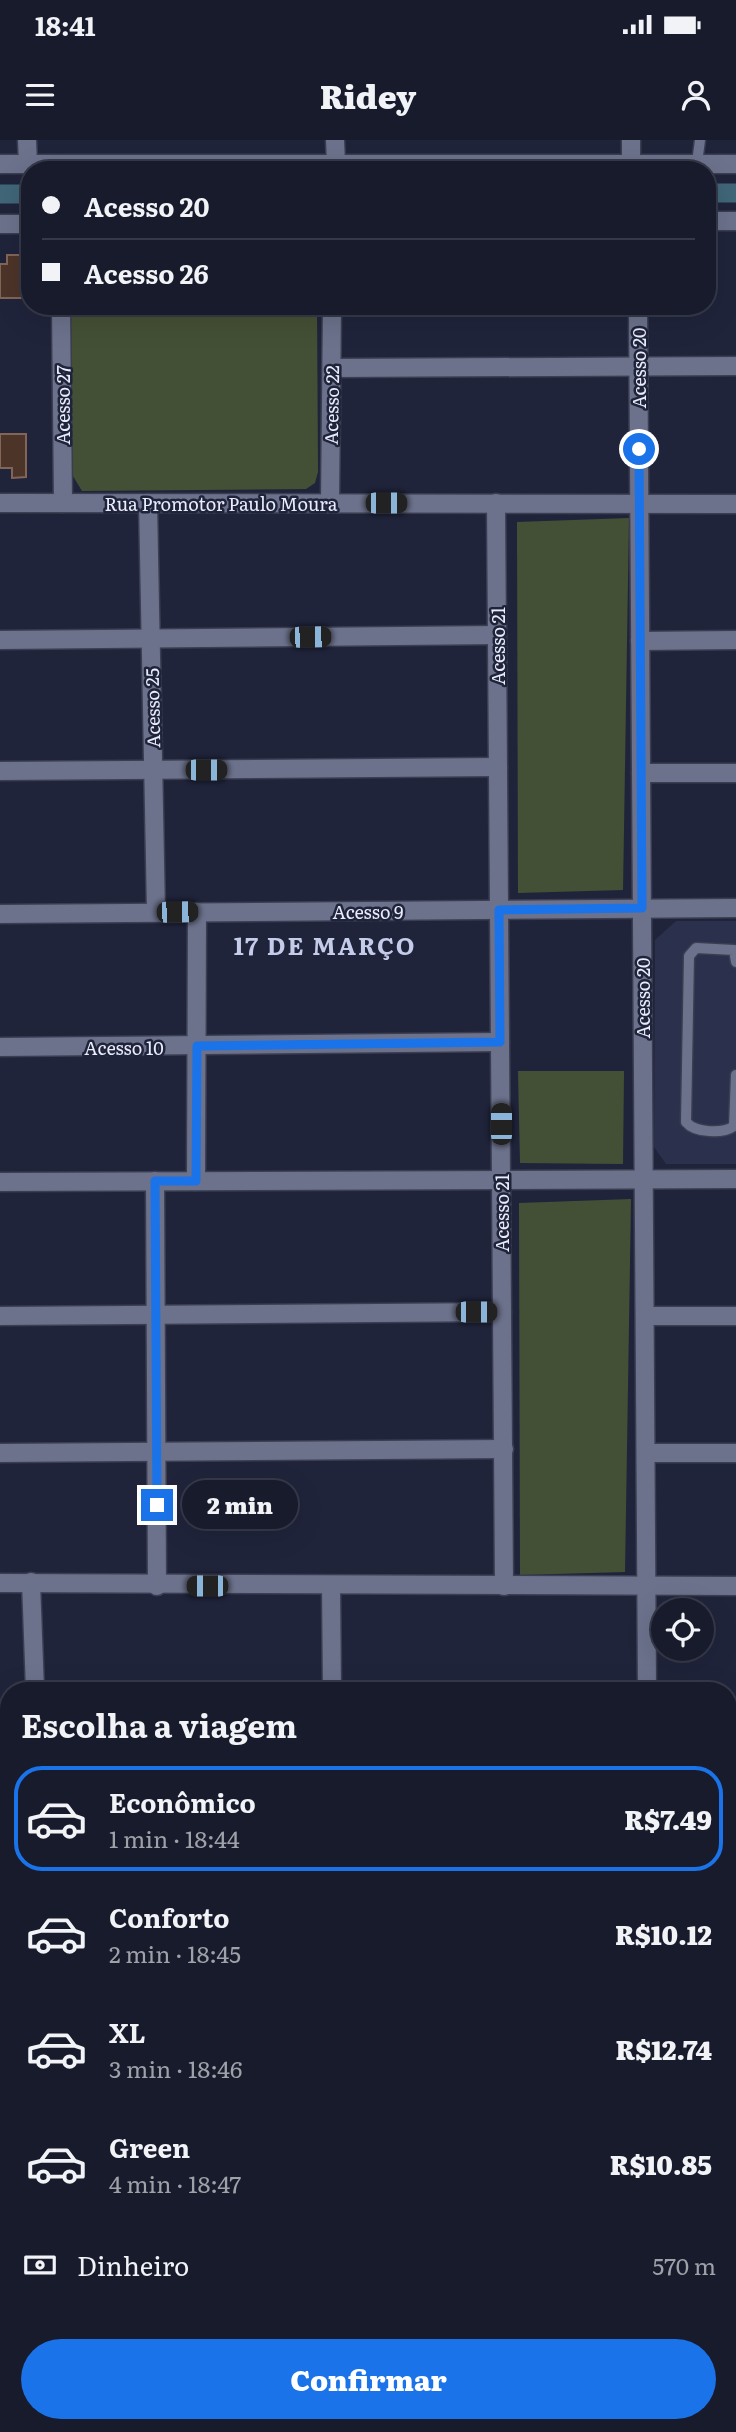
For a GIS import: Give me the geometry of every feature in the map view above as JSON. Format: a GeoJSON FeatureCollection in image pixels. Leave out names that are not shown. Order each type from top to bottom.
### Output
{"type":"FeatureCollection","features":[{"type":"Feature","properties":{"kind":"street"},"geometry":{"type":"LineString","coordinates":[[27,140],[28,161]]}},
{"type":"Feature","properties":{"kind":"street"},"geometry":{"type":"LineString","coordinates":[[335,140],[336,161]]}},
{"type":"Feature","properties":{"kind":"street"},"geometry":{"type":"LineString","coordinates":[[631,140],[631,161]]}},
{"type":"Feature","properties":{"kind":"street"},"geometry":{"type":"LineString","coordinates":[[716,163],[736,164]]}},
{"type":"Feature","properties":{"kind":"street"},"geometry":{"type":"LineString","coordinates":[[0,164],[21,164]]}},
{"type":"Feature","properties":{"kind":"street"},"geometry":{"type":"LineString","coordinates":[[716,221],[736,221]]}},
{"type":"Feature","properties":{"kind":"street"},"geometry":{"type":"LineString","coordinates":[[0,224],[21,224]]}},
{"type":"Feature","properties":{"kind":"street","name":"Acesso 27"},"geometry":{"type":"LineString","coordinates":[[61,315],[63,503]]}},
{"type":"Feature","properties":{"kind":"street","name":"Acesso 22"},"geometry":{"type":"LineString","coordinates":[[330,503],[332,315]]}},
{"type":"Feature","properties":{"kind":"street","name":"Acesso 20"},"geometry":{"type":"LineString","coordinates":[[638,315],[648,1682]]}},
{"type":"Feature","properties":{"kind":"street"},"geometry":{"type":"LineString","coordinates":[[332,368],[736,366]]}},
{"type":"Feature","properties":{"kind":"street","name":"Rua Promotor Paulo Moura"},"geometry":{"type":"LineString","coordinates":[[0,503],[736,503]]}},
{"type":"Feature","properties":{"kind":"street","name":"Acesso 25"},"geometry":{"type":"LineString","coordinates":[[148,503],[156,912]]}},
{"type":"Feature","properties":{"kind":"street","name":"Acesso 21"},"geometry":{"type":"LineString","coordinates":[[496,503],[505,1586]]}},
{"type":"Feature","properties":{"kind":"street"},"geometry":{"type":"LineString","coordinates":[[0,640],[497,635]]}},
{"type":"Feature","properties":{"kind":"street"},"geometry":{"type":"LineString","coordinates":[[640,641],[736,640]]}},
{"type":"Feature","properties":{"kind":"street"},"geometry":{"type":"LineString","coordinates":[[0,771],[498,767]]}},
{"type":"Feature","properties":{"kind":"street"},"geometry":{"type":"LineString","coordinates":[[641,773],[736,773]]}},
{"type":"Feature","properties":{"kind":"street","name":"Acesso 9"},"geometry":{"type":"LineString","coordinates":[[0,914],[736,908]]}},
{"type":"Feature","properties":{"kind":"street"},"geometry":{"type":"LineString","coordinates":[[196,1181],[197,912]]}},
{"type":"Feature","properties":{"kind":"street","name":"Acesso 10"},"geometry":{"type":"LineString","coordinates":[[0,1047],[500,1042]]}},
{"type":"Feature","properties":{"kind":"street"},"geometry":{"type":"LineString","coordinates":[[0,1182],[736,1178]]}},
{"type":"Feature","properties":{"kind":"street"},"geometry":{"type":"LineString","coordinates":[[155,1181],[158,1586]]}},
{"type":"Feature","properties":{"kind":"street"},"geometry":{"type":"LineString","coordinates":[[0,1316],[502,1312]]}},
{"type":"Feature","properties":{"kind":"street"},"geometry":{"type":"LineString","coordinates":[[645,1316],[736,1316]]}},
{"type":"Feature","properties":{"kind":"street"},"geometry":{"type":"LineString","coordinates":[[0,1453],[503,1449]]}},
{"type":"Feature","properties":{"kind":"street"},"geometry":{"type":"LineString","coordinates":[[646,1453],[736,1452]]}},
{"type":"Feature","properties":{"kind":"street"},"geometry":{"type":"LineString","coordinates":[[0,1583],[158,1586],[736,1586]]}},
{"type":"Feature","properties":{"kind":"street"},"geometry":{"type":"LineString","coordinates":[[31,1583],[35,1682]]}},
{"type":"Feature","properties":{"kind":"street"},"geometry":{"type":"LineString","coordinates":[[331,1585],[332,1682]]}},
{"type":"Feature","properties":{"kind":"lane"},"geometry":{"type":"LineString","coordinates":[[697,161],[700,140]]}},
{"type":"Feature","properties":{"kind":"lane"},"geometry":{"type":"LineString","coordinates":[[736,962],[734,950],[729,947],[696,948],[689,957],[688,1126],[694,1129],[728,1130],[734,1126],[736,1075]]}},
{"type":"Feature","properties":{"kind":"shaded area"},"geometry":{"type":"Polygon","coordinates":[[[676,921],[736,921],[736,1164],[666,1164],[654,1147],[655,940],[676,921]]]}},
{"type":"Feature","properties":{"kind":"green space"},"geometry":{"type":"Polygon","coordinates":[[[70,315],[317,315],[318,472],[315,483],[306,489],[82,491],[71,473],[70,315]]]}},
{"type":"Feature","properties":{"kind":"green space"},"geometry":{"type":"Polygon","coordinates":[[[629,518],[623,890],[518,893],[517,522],[629,518]]]}},
{"type":"Feature","properties":{"kind":"green space"},"geometry":{"type":"Polygon","coordinates":[[[518,1071],[624,1071],[623,1164],[520,1163],[518,1071]]]}},
{"type":"Feature","properties":{"kind":"green space"},"geometry":{"type":"Polygon","coordinates":[[[631,1199],[625,1572],[520,1575],[519,1203],[631,1199]]]}},
{"type":"Feature","properties":{"kind":"building"},"geometry":{"type":"Polygon","coordinates":[[[7,255],[21,255],[21,298],[0,298],[0,264],[7,264],[7,255]]]}},
{"type":"Feature","properties":{"kind":"building"},"geometry":{"type":"Polygon","coordinates":[[[0,434],[26,434],[26,477],[12,478],[12,468],[0,468],[0,434]]]}},
{"type":"Feature","properties":{"kind":"waterway"},"geometry":{"type":"LineString","coordinates":[[716,193],[736,193]]}},
{"type":"Feature","properties":{"kind":"waterway"},"geometry":{"type":"LineString","coordinates":[[0,194],[21,194]]}},
{"type":"Feature","properties":{"kind":"district","name":"17 DE MARÇO"},"geometry":{"type":"Point","coordinates":[325,944]}},
{"type":"Feature","properties":{"kind":"route"},"geometry":{"type":"LineString","coordinates":[[157,1505],[155,1181],[196,1181],[197,1046],[500,1042],[499,910],[642,908],[639,449]]}}]}
